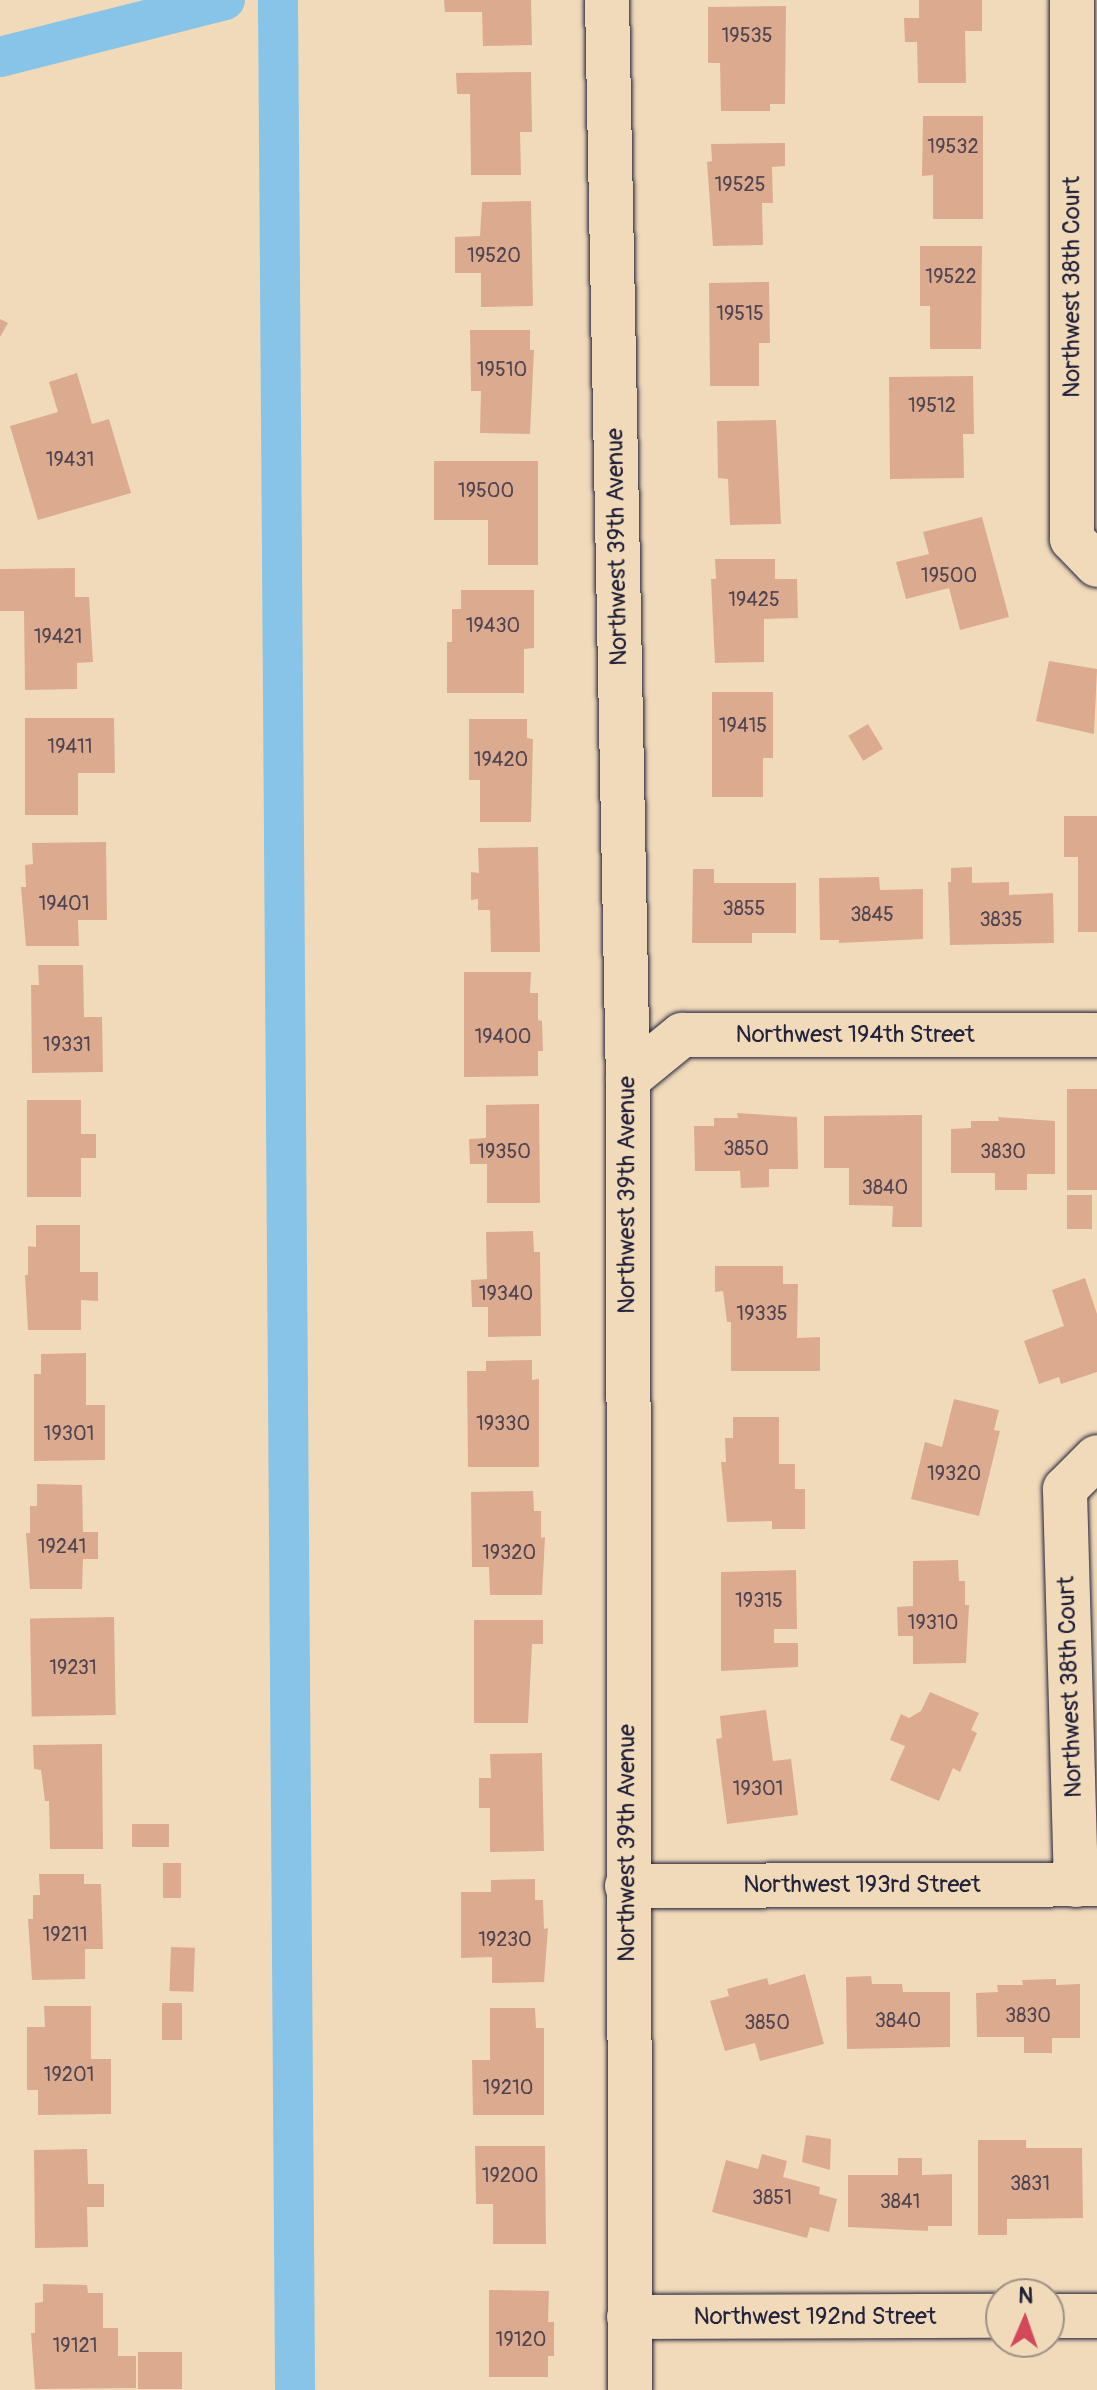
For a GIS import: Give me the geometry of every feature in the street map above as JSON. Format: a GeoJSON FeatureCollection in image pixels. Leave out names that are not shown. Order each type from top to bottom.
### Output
{"type":"FeatureCollection","features":[{"type":"Feature","properties":{"kind":"street","name":"Northwest 39th Avenue"},"geometry":{"type":"LineString","coordinates":[[607,0],[628,1079],[630,2390]]}},
{"type":"Feature","properties":{"kind":"street","name":"Northwest 38th Court"},"geometry":{"type":"LineString","coordinates":[[1072,0],[1072,539],[1097,565]]}},
{"type":"Feature","properties":{"kind":"street","name":"Northwest 194th Street"},"geometry":{"type":"LineString","coordinates":[[628,1079],[682,1035],[1097,1035]]}},
{"type":"Feature","properties":{"kind":"street","name":"Northwest 38th Court"},"geometry":{"type":"LineString","coordinates":[[1086,1884],[1065,1489],[1097,1457]]}},
{"type":"Feature","properties":{"kind":"street","name":"Northwest 193rd Street"},"geometry":{"type":"LineString","coordinates":[[627,1886],[1086,1884]]}},
{"type":"Feature","properties":{"kind":"street","name":"Northwest 192nd Street"},"geometry":{"type":"LineString","coordinates":[[629,2317],[985,2316]]}},
{"type":"Feature","properties":{"kind":"street"},"geometry":{"type":"LineString","coordinates":[[1065,2316],[1097,2316]]}},
{"type":"Feature","properties":{"kind":"building"},"geometry":{"type":"Polygon","coordinates":[[[444,0],[531,0],[532,45],[483,46],[482,12],[445,12],[444,0]]]}},
{"type":"Feature","properties":{"kind":"building"},"geometry":{"type":"Polygon","coordinates":[[[919,0],[982,0],[982,31],[965,31],[966,83],[918,83],[917,42],[905,42],[904,18],[919,18],[919,0]]]}},
{"type":"Feature","properties":{"kind":"building"},"geometry":{"type":"Polygon","coordinates":[[[786,6],[785,104],[770,104],[770,111],[721,111],[720,63],[708,63],[708,7],[786,6]]]}},
{"type":"Feature","properties":{"kind":"building"},"geometry":{"type":"Polygon","coordinates":[[[531,72],[532,132],[520,132],[521,175],[471,175],[470,94],[457,94],[456,73],[531,72]]]}},
{"type":"Feature","properties":{"kind":"building"},"geometry":{"type":"Polygon","coordinates":[[[923,116],[983,116],[983,219],[933,219],[933,175],[922,176],[923,116]]]}},
{"type":"Feature","properties":{"kind":"building"},"geometry":{"type":"Polygon","coordinates":[[[785,143],[785,166],[772,167],[773,203],[762,203],[763,245],[713,246],[707,162],[712,161],[711,144],[785,143]]]}},
{"type":"Feature","properties":{"kind":"building"},"geometry":{"type":"Polygon","coordinates":[[[531,201],[533,306],[481,307],[481,273],[455,273],[455,237],[480,236],[482,202],[531,201]]]}},
{"type":"Feature","properties":{"kind":"building"},"geometry":{"type":"Polygon","coordinates":[[[920,246],[982,246],[981,349],[930,349],[930,306],[920,306],[920,246]]]}},
{"type":"Feature","properties":{"kind":"building"},"geometry":{"type":"Polygon","coordinates":[[[769,282],[770,343],[759,343],[759,386],[710,386],[709,283],[769,282]]]}},
{"type":"Feature","properties":{"kind":"building"},"geometry":{"type":"Polygon","coordinates":[[[0,319],[8,323],[0,337],[0,319]]]}},
{"type":"Feature","properties":{"kind":"building"},"geometry":{"type":"Polygon","coordinates":[[[470,330],[530,330],[530,350],[534,350],[530,434],[480,433],[481,391],[471,391],[470,330]]]}},
{"type":"Feature","properties":{"kind":"building"},"geometry":{"type":"Polygon","coordinates":[[[77,373],[92,424],[109,419],[131,493],[38,520],[10,426],[58,412],[49,382],[77,373]]]}},
{"type":"Feature","properties":{"kind":"building"},"geometry":{"type":"Polygon","coordinates":[[[973,376],[974,434],[963,434],[964,478],[890,479],[889,377],[973,376]]]}},
{"type":"Feature","properties":{"kind":"building"},"geometry":{"type":"Polygon","coordinates":[[[776,420],[781,524],[730,525],[728,479],[718,478],[717,421],[776,420]]]}},
{"type":"Feature","properties":{"kind":"building"},"geometry":{"type":"Polygon","coordinates":[[[434,461],[538,461],[538,565],[488,565],[488,520],[434,520],[434,461]]]}},
{"type":"Feature","properties":{"kind":"building"},"geometry":{"type":"Polygon","coordinates":[[[982,517],[1009,617],[960,630],[949,588],[906,599],[896,562],[929,554],[923,532],[982,517]]]}},
{"type":"Feature","properties":{"kind":"building"},"geometry":{"type":"Polygon","coordinates":[[[715,559],[775,559],[775,579],[797,579],[798,618],[764,619],[764,662],[715,663],[711,579],[716,579],[715,559]]]}},
{"type":"Feature","properties":{"kind":"building"},"geometry":{"type":"Polygon","coordinates":[[[75,568],[75,597],[89,597],[93,662],[77,663],[77,689],[25,690],[24,611],[0,611],[0,569],[75,568]]]}},
{"type":"Feature","properties":{"kind":"building"},"geometry":{"type":"Polygon","coordinates":[[[461,590],[534,590],[534,648],[524,649],[524,693],[447,693],[447,642],[452,642],[452,609],[461,609],[461,590]]]}},
{"type":"Feature","properties":{"kind":"building"},"geometry":{"type":"Polygon","coordinates":[[[1049,661],[1097,669],[1094,734],[1036,721],[1049,661]]]}},
{"type":"Feature","properties":{"kind":"building"},"geometry":{"type":"Polygon","coordinates":[[[712,692],[773,692],[773,758],[763,758],[763,797],[712,797],[712,692]]]}},
{"type":"Feature","properties":{"kind":"building"},"geometry":{"type":"Polygon","coordinates":[[[25,718],[114,718],[115,773],[78,773],[78,815],[25,815],[25,718]]]}},
{"type":"Feature","properties":{"kind":"building"},"geometry":{"type":"Polygon","coordinates":[[[469,719],[527,719],[527,738],[533,739],[531,822],[480,822],[480,780],[469,780],[469,719]]]}},
{"type":"Feature","properties":{"kind":"building"},"geometry":{"type":"Polygon","coordinates":[[[868,724],[883,749],[863,761],[848,736],[868,724]]]}},
{"type":"Feature","properties":{"kind":"building"},"geometry":{"type":"Polygon","coordinates":[[[1064,816],[1097,816],[1097,932],[1078,932],[1078,857],[1064,857],[1064,816]]]}},
{"type":"Feature","properties":{"kind":"building"},"geometry":{"type":"Polygon","coordinates":[[[106,842],[107,920],[78,920],[79,946],[26,946],[21,887],[26,887],[25,865],[33,864],[32,843],[106,842]]]}},
{"type":"Feature","properties":{"kind":"building"},"geometry":{"type":"Polygon","coordinates":[[[538,847],[540,952],[491,952],[490,910],[478,910],[478,899],[471,900],[471,872],[479,873],[478,848],[538,847]]]}},
{"type":"Feature","properties":{"kind":"building"},"geometry":{"type":"Polygon","coordinates":[[[972,867],[972,883],[1009,882],[1009,895],[1053,893],[1054,943],[950,945],[948,882],[951,882],[951,868],[972,867]]]}},
{"type":"Feature","properties":{"kind":"building"},"geometry":{"type":"Polygon","coordinates":[[[693,869],[714,869],[714,883],[796,883],[796,933],[752,933],[752,943],[692,943],[693,869]]]}},
{"type":"Feature","properties":{"kind":"building"},"geometry":{"type":"Polygon","coordinates":[[[879,877],[880,890],[923,889],[923,939],[839,943],[839,940],[820,940],[819,878],[879,877]]]}},
{"type":"Feature","properties":{"kind":"building"},"geometry":{"type":"Polygon","coordinates":[[[38,965],[83,965],[84,1017],[102,1017],[103,1072],[32,1073],[31,985],[39,985],[38,965]]]}},
{"type":"Feature","properties":{"kind":"building"},"geometry":{"type":"Polygon","coordinates":[[[464,972],[531,972],[530,993],[538,993],[538,1020],[542,1021],[543,1051],[538,1051],[538,1076],[464,1077],[464,972]]]}},
{"type":"Feature","properties":{"kind":"building"},"geometry":{"type":"Polygon","coordinates":[[[1067,1089],[1097,1089],[1097,1190],[1067,1190],[1067,1089]]]}},
{"type":"Feature","properties":{"kind":"building"},"geometry":{"type":"Polygon","coordinates":[[[27,1100],[81,1100],[81,1134],[96,1134],[96,1158],[81,1158],[81,1197],[27,1197],[27,1100]]]}},
{"type":"Feature","properties":{"kind":"building"},"geometry":{"type":"Polygon","coordinates":[[[539,1104],[540,1203],[487,1203],[487,1164],[470,1164],[469,1139],[486,1138],[486,1105],[539,1104]]]}},
{"type":"Feature","properties":{"kind":"building"},"geometry":{"type":"Polygon","coordinates":[[[737,1113],[797,1117],[798,1169],[769,1169],[769,1187],[741,1188],[740,1171],[695,1171],[694,1126],[714,1126],[714,1118],[738,1118],[737,1113]]]}},
{"type":"Feature","properties":{"kind":"building"},"geometry":{"type":"Polygon","coordinates":[[[922,1115],[922,1227],[892,1227],[893,1206],[849,1205],[849,1168],[824,1168],[824,1116],[922,1115]]]}},
{"type":"Feature","properties":{"kind":"building"},"geometry":{"type":"Polygon","coordinates":[[[998,1117],[1055,1121],[1055,1174],[1027,1174],[1027,1190],[995,1190],[995,1173],[951,1173],[951,1129],[971,1128],[971,1121],[999,1121],[998,1117]]]}},
{"type":"Feature","properties":{"kind":"building"},"geometry":{"type":"Polygon","coordinates":[[[1067,1195],[1092,1195],[1092,1229],[1067,1229],[1067,1195]]]}},
{"type":"Feature","properties":{"kind":"building"},"geometry":{"type":"Polygon","coordinates":[[[36,1225],[80,1225],[80,1272],[98,1272],[98,1301],[81,1300],[81,1330],[28,1330],[25,1275],[28,1275],[28,1246],[36,1247],[36,1225]]]}},
{"type":"Feature","properties":{"kind":"building"},"geometry":{"type":"Polygon","coordinates":[[[533,1231],[534,1252],[540,1252],[541,1336],[488,1337],[488,1307],[472,1307],[471,1280],[487,1279],[486,1232],[533,1231]]]}},
{"type":"Feature","properties":{"kind":"building"},"geometry":{"type":"Polygon","coordinates":[[[715,1266],[783,1266],[783,1284],[798,1284],[797,1338],[820,1337],[820,1371],[731,1371],[731,1322],[727,1322],[723,1291],[715,1292],[715,1266]]]}},
{"type":"Feature","properties":{"kind":"building"},"geometry":{"type":"Polygon","coordinates":[[[1085,1278],[1097,1314],[1097,1372],[1061,1384],[1059,1377],[1039,1384],[1024,1341],[1064,1326],[1052,1290],[1085,1278]]]}},
{"type":"Feature","properties":{"kind":"building"},"geometry":{"type":"Polygon","coordinates":[[[86,1353],[86,1405],[105,1405],[105,1460],[34,1461],[34,1374],[41,1374],[41,1354],[86,1353]]]}},
{"type":"Feature","properties":{"kind":"building"},"geometry":{"type":"Polygon","coordinates":[[[532,1360],[532,1380],[539,1379],[539,1467],[468,1467],[467,1371],[486,1371],[486,1361],[532,1360]]]}},
{"type":"Feature","properties":{"kind":"building"},"geometry":{"type":"Polygon","coordinates":[[[954,1399],[999,1410],[994,1430],[1000,1431],[979,1516],[911,1499],[925,1442],[942,1447],[954,1399]]]}},
{"type":"Feature","properties":{"kind":"building"},"geometry":{"type":"Polygon","coordinates":[[[733,1417],[779,1417],[779,1464],[795,1464],[795,1489],[805,1489],[805,1529],[772,1529],[772,1521],[727,1522],[721,1462],[726,1462],[725,1438],[733,1438],[733,1417]]]}},
{"type":"Feature","properties":{"kind":"building"},"geometry":{"type":"Polygon","coordinates":[[[37,1484],[82,1485],[83,1532],[98,1532],[98,1559],[83,1559],[82,1589],[30,1589],[26,1533],[30,1533],[30,1506],[37,1506],[37,1484]]]}},
{"type":"Feature","properties":{"kind":"building"},"geometry":{"type":"Polygon","coordinates":[[[533,1491],[534,1511],[541,1511],[541,1538],[545,1537],[542,1595],[490,1595],[489,1567],[472,1567],[471,1492],[533,1491]]]}},
{"type":"Feature","properties":{"kind":"building"},"geometry":{"type":"Polygon","coordinates":[[[958,1560],[959,1581],[965,1581],[965,1605],[969,1605],[966,1663],[913,1664],[913,1636],[898,1636],[897,1607],[913,1606],[913,1561],[958,1560]]]}},
{"type":"Feature","properties":{"kind":"building"},"geometry":{"type":"Polygon","coordinates":[[[796,1570],[797,1629],[774,1629],[774,1643],[798,1643],[798,1667],[721,1671],[721,1572],[796,1570]]]}},
{"type":"Feature","properties":{"kind":"building"},"geometry":{"type":"Polygon","coordinates":[[[114,1617],[116,1715],[32,1716],[30,1618],[114,1617]]]}},
{"type":"Feature","properties":{"kind":"building"},"geometry":{"type":"Polygon","coordinates":[[[474,1620],[543,1620],[543,1644],[532,1644],[528,1723],[474,1723],[474,1620]]]}},
{"type":"Feature","properties":{"kind":"building"},"geometry":{"type":"Polygon","coordinates":[[[930,1692],[979,1713],[971,1730],[977,1733],[960,1772],[953,1768],[939,1801],[890,1780],[905,1746],[890,1740],[901,1714],[909,1718],[921,1711],[930,1692]]]}},
{"type":"Feature","properties":{"kind":"building"},"geometry":{"type":"Polygon","coordinates":[[[766,1710],[773,1761],[791,1759],[798,1815],[727,1824],[716,1739],[722,1738],[720,1716],[766,1710]]]}},
{"type":"Feature","properties":{"kind":"building"},"geometry":{"type":"Polygon","coordinates":[[[102,1744],[103,1849],[50,1849],[49,1801],[45,1801],[41,1770],[34,1769],[33,1745],[102,1744]]]}},
{"type":"Feature","properties":{"kind":"building"},"geometry":{"type":"Polygon","coordinates":[[[542,1753],[544,1851],[490,1852],[490,1808],[479,1808],[479,1778],[491,1778],[490,1754],[542,1753]]]}},
{"type":"Feature","properties":{"kind":"building"},"geometry":{"type":"Polygon","coordinates":[[[132,1824],[169,1824],[169,1847],[132,1847],[132,1824]]]}},
{"type":"Feature","properties":{"kind":"building"},"geometry":{"type":"Polygon","coordinates":[[[163,1863],[181,1863],[181,1898],[163,1898],[163,1863]]]}},
{"type":"Feature","properties":{"kind":"building"},"geometry":{"type":"Polygon","coordinates":[[[39,1874],[84,1874],[84,1884],[101,1884],[103,1949],[85,1949],[85,1979],[32,1980],[28,1919],[33,1919],[33,1895],[40,1895],[39,1874]]]}},
{"type":"Feature","properties":{"kind":"building"},"geometry":{"type":"Polygon","coordinates":[[[535,1879],[535,1900],[543,1900],[544,1929],[548,1928],[544,1982],[492,1983],[492,1957],[461,1958],[461,1892],[491,1892],[491,1880],[535,1879]]]}},
{"type":"Feature","properties":{"kind":"building"},"geometry":{"type":"Polygon","coordinates":[[[171,1947],[195,1948],[193,1992],[169,1991],[171,1947]]]}},
{"type":"Feature","properties":{"kind":"building"},"geometry":{"type":"Polygon","coordinates":[[[805,1974],[824,2044],[760,2061],[755,2043],[725,2051],[710,2001],[729,1996],[727,1989],[767,1978],[769,1985],[805,1974]]]}},
{"type":"Feature","properties":{"kind":"building"},"geometry":{"type":"Polygon","coordinates":[[[871,1976],[872,1984],[902,1984],[903,1992],[950,1992],[950,2047],[847,2049],[846,1977],[871,1976]]]}},
{"type":"Feature","properties":{"kind":"building"},"geometry":{"type":"Polygon","coordinates":[[[1056,1979],[1056,1985],[1080,1984],[1080,2038],[1052,2038],[1052,2053],[1024,2053],[1024,2037],[977,2037],[976,1993],[998,1992],[997,1985],[1023,1985],[1022,1980],[1056,1979]]]}},
{"type":"Feature","properties":{"kind":"building"},"geometry":{"type":"Polygon","coordinates":[[[162,2003],[182,2003],[182,2040],[162,2040],[162,2003]]]}},
{"type":"Feature","properties":{"kind":"building"},"geometry":{"type":"Polygon","coordinates":[[[44,2006],[91,2006],[91,2059],[111,2059],[111,2114],[38,2115],[38,2090],[27,2090],[27,2027],[45,2027],[44,2006]]]}},
{"type":"Feature","properties":{"kind":"building"},"geometry":{"type":"Polygon","coordinates":[[[490,2008],[535,2008],[536,2028],[544,2028],[544,2115],[473,2115],[472,2060],[490,2060],[490,2008]]]}},
{"type":"Feature","properties":{"kind":"building"},"geometry":{"type":"Polygon","coordinates":[[[806,2135],[831,2139],[830,2170],[802,2162],[806,2135]]]}},
{"type":"Feature","properties":{"kind":"building"},"geometry":{"type":"Polygon","coordinates":[[[978,2140],[1026,2140],[1026,2148],[1082,2148],[1083,2218],[1007,2219],[1007,2235],[978,2235],[978,2140]]]}},
{"type":"Feature","properties":{"kind":"building"},"geometry":{"type":"Polygon","coordinates":[[[475,2146],[545,2146],[546,2244],[493,2244],[493,2204],[476,2204],[475,2146]]]}},
{"type":"Feature","properties":{"kind":"building"},"geometry":{"type":"Polygon","coordinates":[[[87,2149],[88,2184],[104,2184],[104,2207],[87,2207],[88,2247],[35,2248],[34,2150],[87,2149]]]}},
{"type":"Feature","properties":{"kind":"building"},"geometry":{"type":"Polygon","coordinates":[[[762,2154],[787,2161],[783,2177],[820,2187],[819,2194],[837,2199],[829,2232],[810,2227],[807,2238],[712,2212],[726,2160],[758,2169],[762,2154]]]}},
{"type":"Feature","properties":{"kind":"building"},"geometry":{"type":"Polygon","coordinates":[[[898,2158],[922,2158],[922,2175],[952,2174],[952,2226],[928,2226],[928,2231],[848,2227],[848,2175],[898,2175],[898,2158]]]}},
{"type":"Feature","properties":{"kind":"building"},"geometry":{"type":"Polygon","coordinates":[[[43,2284],[87,2285],[88,2293],[103,2293],[103,2328],[118,2328],[118,2356],[136,2356],[136,2388],[35,2389],[31,2333],[35,2333],[35,2303],[43,2302],[43,2284]]]}},
{"type":"Feature","properties":{"kind":"building"},"geometry":{"type":"Polygon","coordinates":[[[489,2290],[549,2291],[548,2322],[554,2322],[554,2356],[548,2356],[548,2377],[489,2377],[489,2290]]]}},
{"type":"Feature","properties":{"kind":"building"},"geometry":{"type":"Polygon","coordinates":[[[138,2352],[182,2352],[182,2389],[138,2389],[138,2352]]]}},
{"type":"Feature","properties":{"kind":"waterway"},"geometry":{"type":"LineString","coordinates":[[0,57],[225,0]]}},
{"type":"Feature","properties":{"kind":"waterway"},"geometry":{"type":"LineString","coordinates":[[278,0],[295,2390]]}}]}
